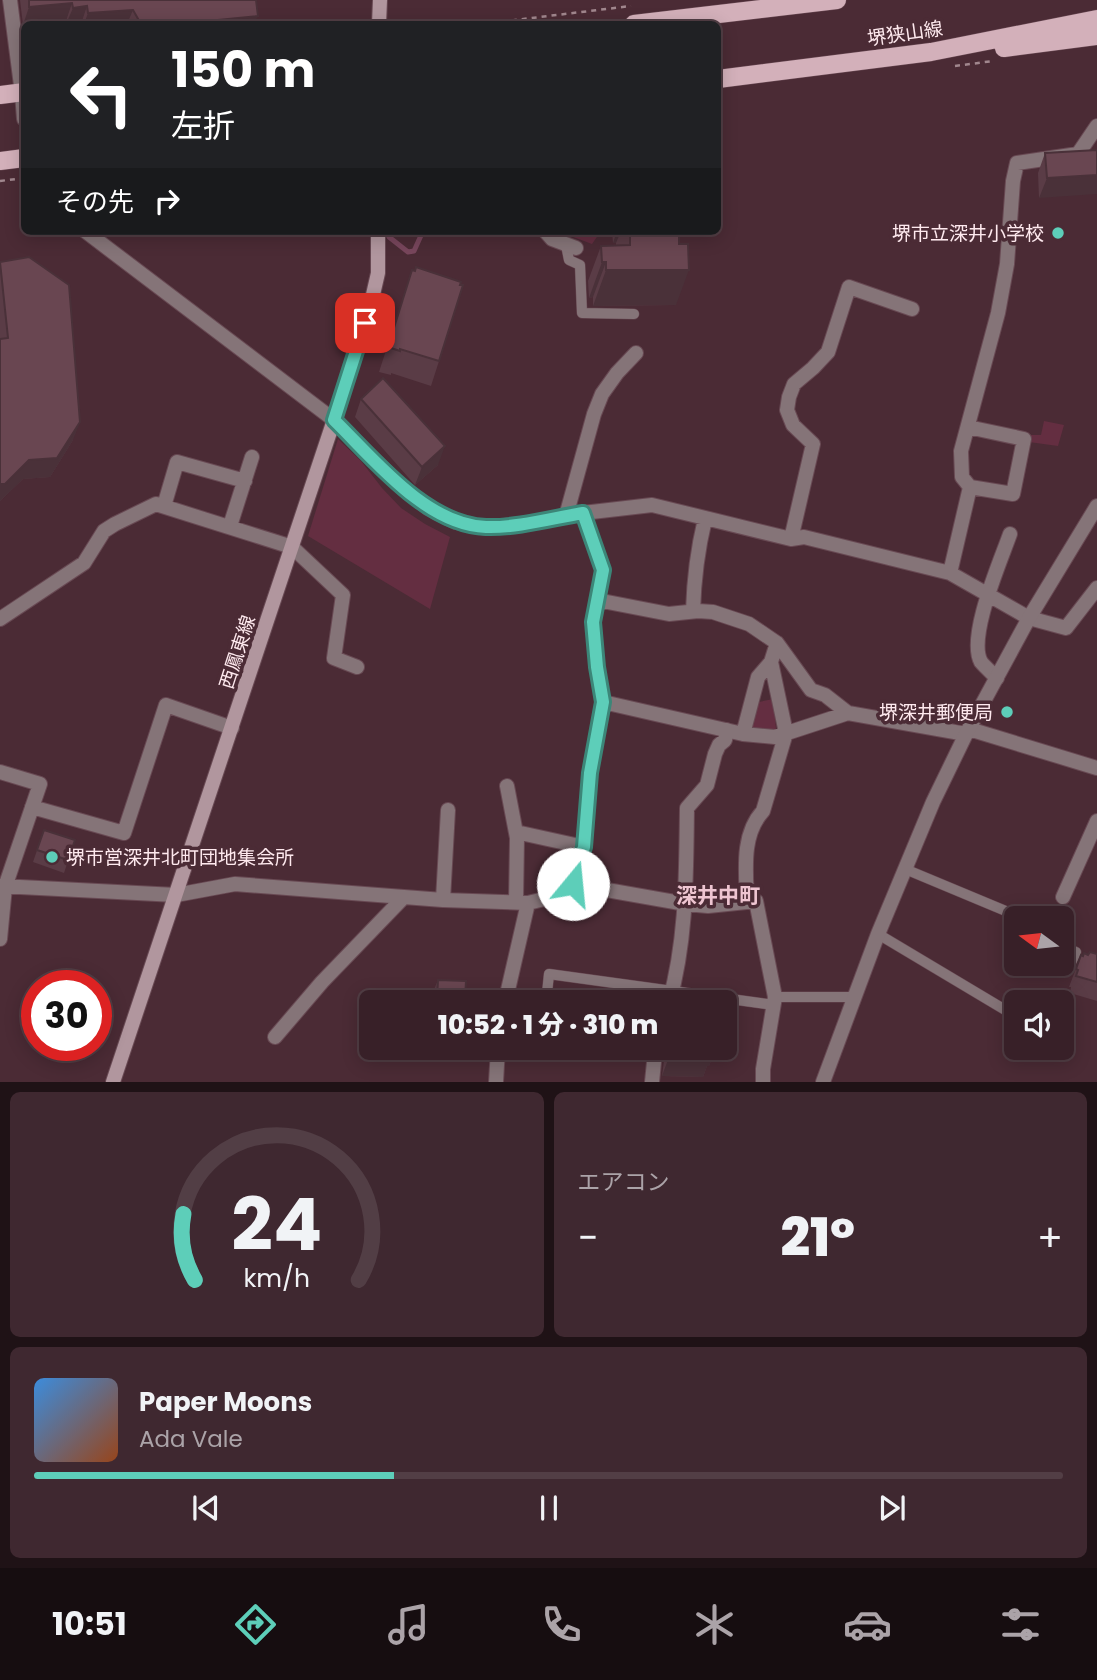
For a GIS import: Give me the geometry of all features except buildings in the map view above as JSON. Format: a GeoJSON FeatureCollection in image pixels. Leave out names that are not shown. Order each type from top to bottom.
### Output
{"type":"FeatureCollection","features":[{"type":"Feature","properties":{"kind":"main road"},"geometry":{"type":"LineString","coordinates":[[379,21],[380,0]]}},
{"type":"Feature","properties":{"kind":"main road"},"geometry":{"type":"LineString","coordinates":[[659,21],[829,1]]}},
{"type":"Feature","properties":{"kind":"main road","name":"堺狭山線"},"geometry":{"type":"LineString","coordinates":[[721,79],[931,52],[1097,19]]}},
{"type":"Feature","properties":{"kind":"main road"},"geometry":{"type":"LineString","coordinates":[[931,52],[953,55],[1097,36]]}},
{"type":"Feature","properties":{"kind":"main road"},"geometry":{"type":"LineString","coordinates":[[0,95],[21,93]]}},
{"type":"Feature","properties":{"kind":"main road"},"geometry":{"type":"LineString","coordinates":[[0,161],[21,159]]}},
{"type":"Feature","properties":{"kind":"main road","name":"西鳳東線"},"geometry":{"type":"LineString","coordinates":[[113,1082],[372,299],[378,272],[378,235]]}},
{"type":"Feature","properties":{"kind":"street"},"geometry":{"type":"LineString","coordinates":[[10,0],[21,79]]}},
{"type":"Feature","properties":{"kind":"street"},"geometry":{"type":"LineString","coordinates":[[968,427],[1024,439],[1013,494],[970,487],[962,477],[961,451],[998,313],[1007,264],[1013,181],[1017,163],[1079,154],[1097,126]]}},
{"type":"Feature","properties":{"kind":"street"},"geometry":{"type":"LineString","coordinates":[[90,235],[334,420],[403,488],[428,508],[456,522],[486,527],[652,505],[791,539],[804,537],[950,573],[1028,618],[1066,628],[1097,588]]}},
{"type":"Feature","properties":{"kind":"street"},"geometry":{"type":"LineString","coordinates":[[548,235],[571,246]]}},
{"type":"Feature","properties":{"kind":"street"},"geometry":{"type":"LineString","coordinates":[[791,539],[813,444],[793,425],[787,410],[794,384],[828,352],[849,287],[912,309]]}},
{"type":"Feature","properties":{"kind":"street"},"geometry":{"type":"LineString","coordinates":[[566,516],[602,394],[617,373],[636,354]]}},
{"type":"Feature","properties":{"kind":"street"},"geometry":{"type":"LineString","coordinates":[[230,526],[252,457]]}},
{"type":"Feature","properties":{"kind":"street"},"geometry":{"type":"LineString","coordinates":[[164,506],[177,462],[245,481]]}},
{"type":"Feature","properties":{"kind":"street"},"geometry":{"type":"LineString","coordinates":[[950,573],[970,487]]}},
{"type":"Feature","properties":{"kind":"street"},"geometry":{"type":"LineString","coordinates":[[0,619],[84,563],[104,531],[156,504],[292,547],[343,595],[334,658],[357,667]]}},
{"type":"Feature","properties":{"kind":"street"},"geometry":{"type":"LineString","coordinates":[[823,1082],[878,934],[899,896],[905,869],[933,802],[1028,618],[1097,506]]}},
{"type":"Feature","properties":{"kind":"street"},"geometry":{"type":"LineString","coordinates":[[2,886],[176,895],[235,884],[443,900],[522,903],[552,897],[573,884],[584,847],[590,773],[603,702],[593,622],[603,570],[583,513]]}},
{"type":"Feature","properties":{"kind":"street"},"geometry":{"type":"LineString","coordinates":[[693,611],[697,553],[705,519]]}},
{"type":"Feature","properties":{"kind":"street"},"geometry":{"type":"LineString","coordinates":[[997,678],[981,661],[978,633],[988,595],[1010,534]]}},
{"type":"Feature","properties":{"kind":"street"},"geometry":{"type":"LineString","coordinates":[[597,600],[669,614],[713,612],[749,624],[777,643],[811,690],[825,695],[848,713]]}},
{"type":"Feature","properties":{"kind":"street"},"geometry":{"type":"LineString","coordinates":[[743,734],[758,677],[771,662],[777,643]]}},
{"type":"Feature","properties":{"kind":"street"},"geometry":{"type":"LineString","coordinates":[[747,902],[745,860],[748,844],[754,820],[763,811],[786,733],[771,662]]}},
{"type":"Feature","properties":{"kind":"street"},"geometry":{"type":"LineString","coordinates":[[603,702],[743,734],[775,737],[848,713],[967,732],[1097,768]]}},
{"type":"Feature","properties":{"kind":"street"},"geometry":{"type":"LineString","coordinates":[[32,807],[124,833],[166,705],[232,728]]}},
{"type":"Feature","properties":{"kind":"street"},"geometry":{"type":"LineString","coordinates":[[672,990],[686,904],[687,808],[707,785],[715,754],[725,740],[727,730]]}},
{"type":"Feature","properties":{"kind":"street"},"geometry":{"type":"LineString","coordinates":[[0,772],[40,784],[2,886],[0,939]]}},
{"type":"Feature","properties":{"kind":"street"},"geometry":{"type":"LineString","coordinates":[[507,786],[517,838],[522,903],[507,990]]}},
{"type":"Feature","properties":{"kind":"street"},"geometry":{"type":"LineString","coordinates":[[443,900],[448,810]]}},
{"type":"Feature","properties":{"kind":"street"},"geometry":{"type":"LineString","coordinates":[[1063,897],[1097,821]]}},
{"type":"Feature","properties":{"kind":"street"},"geometry":{"type":"LineString","coordinates":[[516,832],[584,847]]}},
{"type":"Feature","properties":{"kind":"street"},"geometry":{"type":"LineString","coordinates":[[573,884],[686,904],[756,901],[774,1001],[763,1082]]}},
{"type":"Feature","properties":{"kind":"street"},"geometry":{"type":"LineString","coordinates":[[275,1037],[322,982],[404,897]]}},
{"type":"Feature","properties":{"kind":"street"},"geometry":{"type":"LineString","coordinates":[[496,1082],[497,1060]]}},
{"type":"Feature","properties":{"kind":"street"},"geometry":{"type":"LineString","coordinates":[[652,1082],[654,1060]]}},
{"type":"Feature","properties":{"kind":"lane"},"geometry":{"type":"LineString","coordinates":[[571,246],[569,261],[580,265],[582,313],[634,314]]}},
{"type":"Feature","properties":{"kind":"lane"},"geometry":{"type":"LineString","coordinates":[[905,869],[1004,910]]}},
{"type":"Feature","properties":{"kind":"lane"},"geometry":{"type":"LineString","coordinates":[[878,934],[1004,1009]]}},
{"type":"Feature","properties":{"kind":"lane"},"geometry":{"type":"LineString","coordinates":[[547,990],[549,974],[634,990]]}},
{"type":"Feature","properties":{"kind":"lane"},"geometry":{"type":"LineString","coordinates":[[737,1000],[774,1001],[854,997]]}},
{"type":"Feature","properties":{"kind":"path"},"geometry":{"type":"LineString","coordinates":[[507,21],[641,5]]}},
{"type":"Feature","properties":{"kind":"path"},"geometry":{"type":"LineString","coordinates":[[0,181],[21,178]]}},
{"type":"Feature","properties":{"kind":"shaded area"},"geometry":{"type":"Polygon","coordinates":[[[568,235],[598,235],[592,244],[568,235]]]}},
{"type":"Feature","properties":{"kind":"shaded area"},"geometry":{"type":"Polygon","coordinates":[[[1044,421],[1064,425],[1058,446],[1029,442],[1030,435],[1041,435],[1044,421]]]}},
{"type":"Feature","properties":{"kind":"shaded area"},"geometry":{"type":"Polygon","coordinates":[[[338,439],[361,461],[401,508],[450,537],[430,609],[308,536],[338,439]]]}},
{"type":"Feature","properties":{"kind":"shaded area"},"geometry":{"type":"Polygon","coordinates":[[[773,699],[776,729],[751,730],[759,702],[773,699]]]}},
{"type":"Feature","properties":{"kind":"waterway"},"geometry":{"type":"LineString","coordinates":[[389,237],[408,252],[414,251],[421,235]]}},
{"type":"Feature","properties":{"kind":"place","name":"堺市立深井小学校"},"geometry":{"type":"Point","coordinates":[1058,233]}},
{"type":"Feature","properties":{"kind":"place","name":"堺深井郵便局"},"geometry":{"type":"Point","coordinates":[1007,712]}},
{"type":"Feature","properties":{"kind":"place","name":"堺市営深井北町団地集会所"},"geometry":{"type":"Point","coordinates":[52,857]}},
{"type":"Feature","properties":{"kind":"district","name":"深井中町"},"geometry":{"type":"Point","coordinates":[718,896]}},
{"type":"Feature","properties":{"kind":"route"},"geometry":{"type":"LineString","coordinates":[[365,323],[334,420],[403,488],[428,508],[456,522],[486,527],[531,523],[583,513],[603,570],[593,622],[603,702],[590,773],[584,847],[573,884]]}}]}
